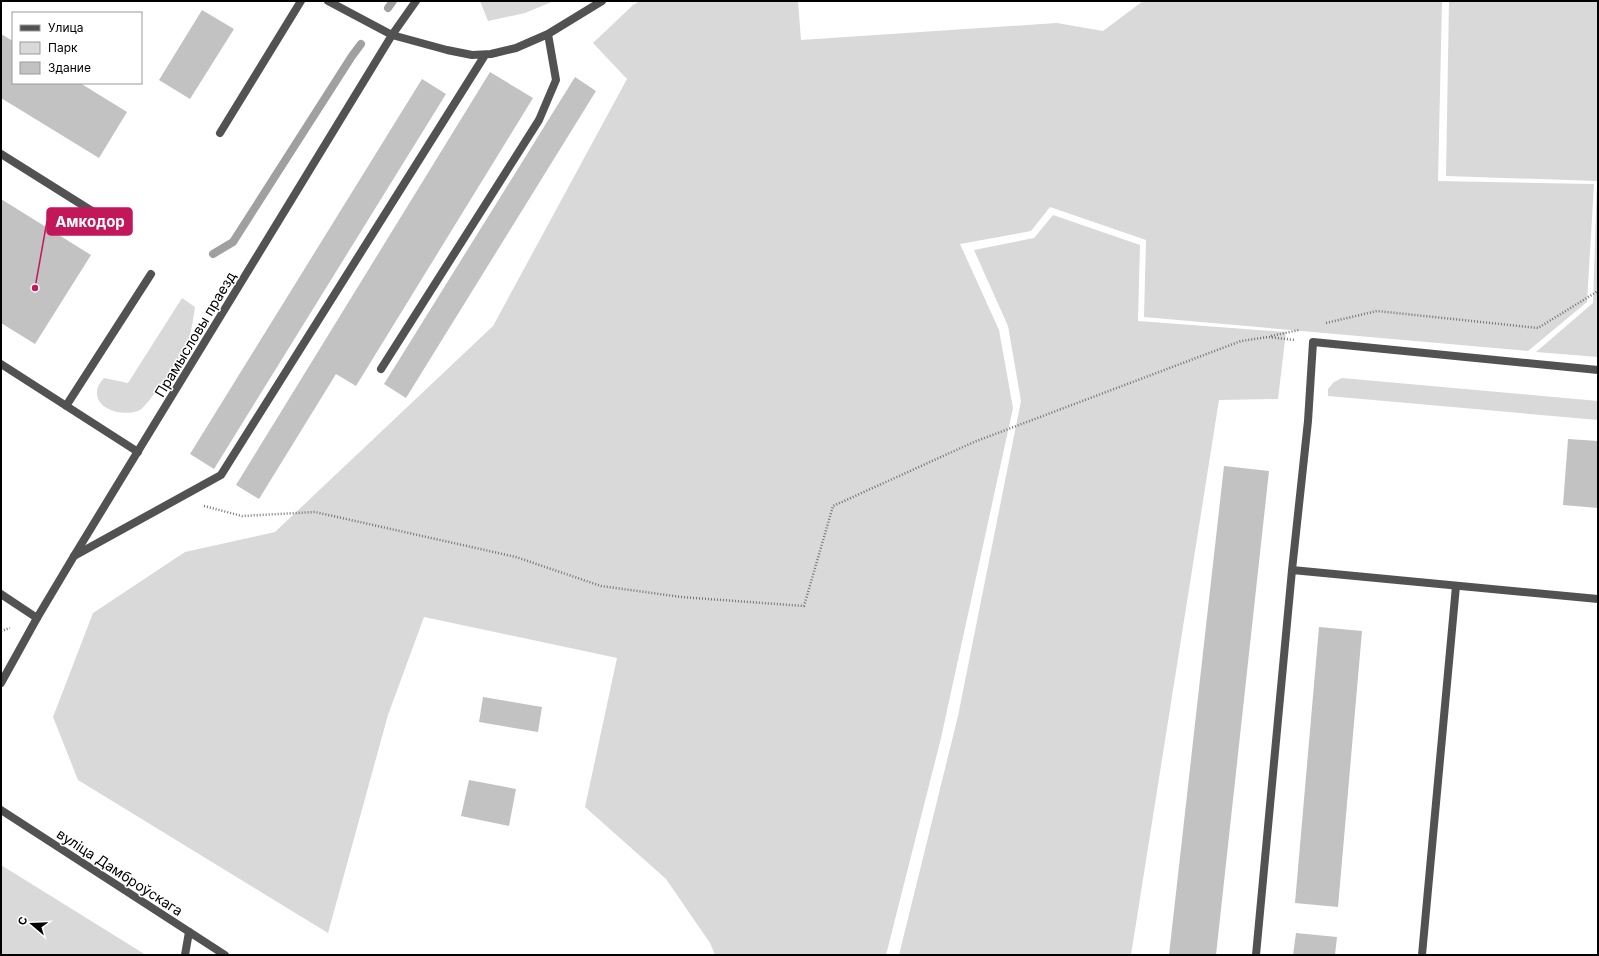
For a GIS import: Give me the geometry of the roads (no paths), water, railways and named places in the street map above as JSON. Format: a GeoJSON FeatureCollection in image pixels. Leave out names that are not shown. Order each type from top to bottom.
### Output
{"type":"FeatureCollection","features":[{"type":"Feature","properties":{"kind":"street"},"geometry":{"type":"LineString","coordinates":[[220,133],[301,1]]}},
{"type":"Feature","properties":{"kind":"street"},"geometry":{"type":"LineString","coordinates":[[328,1],[392,35],[447,50],[472,55],[516,48],[548,34],[602,1]]}},
{"type":"Feature","properties":{"kind":"street","name":"Прамысловы праезд"},"geometry":{"type":"LineString","coordinates":[[1,683],[74,556],[392,35],[416,1]]}},
{"type":"Feature","properties":{"kind":"street"},"geometry":{"type":"LineString","coordinates":[[381,369],[539,120],[556,80],[548,34]]}},
{"type":"Feature","properties":{"kind":"street"},"geometry":{"type":"LineString","coordinates":[[74,556],[222,475],[485,54]]}},
{"type":"Feature","properties":{"kind":"street"},"geometry":{"type":"LineString","coordinates":[[1,154],[111,223]]}},
{"type":"Feature","properties":{"kind":"street"},"geometry":{"type":"LineString","coordinates":[[66,406],[151,274]]}},
{"type":"Feature","properties":{"kind":"street"},"geometry":{"type":"LineString","coordinates":[[1256,955],[1292,570],[1308,421],[1314,342],[1598,370]]}},
{"type":"Feature","properties":{"kind":"street"},"geometry":{"type":"LineString","coordinates":[[1,364],[138,452]]}},
{"type":"Feature","properties":{"kind":"street"},"geometry":{"type":"LineString","coordinates":[[1292,570],[1598,599]]}},
{"type":"Feature","properties":{"kind":"street"},"geometry":{"type":"LineString","coordinates":[[1422,955],[1456,586]]}},
{"type":"Feature","properties":{"kind":"street"},"geometry":{"type":"LineString","coordinates":[[1,594],[37,618]]}},
{"type":"Feature","properties":{"kind":"street","name":"вуліца Дамброўскага"},"geometry":{"type":"LineString","coordinates":[[1,810],[225,955]]}},
{"type":"Feature","properties":{"kind":"street"},"geometry":{"type":"LineString","coordinates":[[185,955],[189,932]]}},
{"type":"Feature","properties":{"kind":"waterway"},"geometry":{"type":"LineString","coordinates":[[388,8],[393,1]]}},
{"type":"Feature","properties":{"kind":"waterway"},"geometry":{"type":"LineString","coordinates":[[213,254],[233,242],[361,44]]}},
{"type":"Feature","properties":{"kind":"place","name":"Амкодор"},"geometry":{"type":"Point","coordinates":[35,288]}}]}
